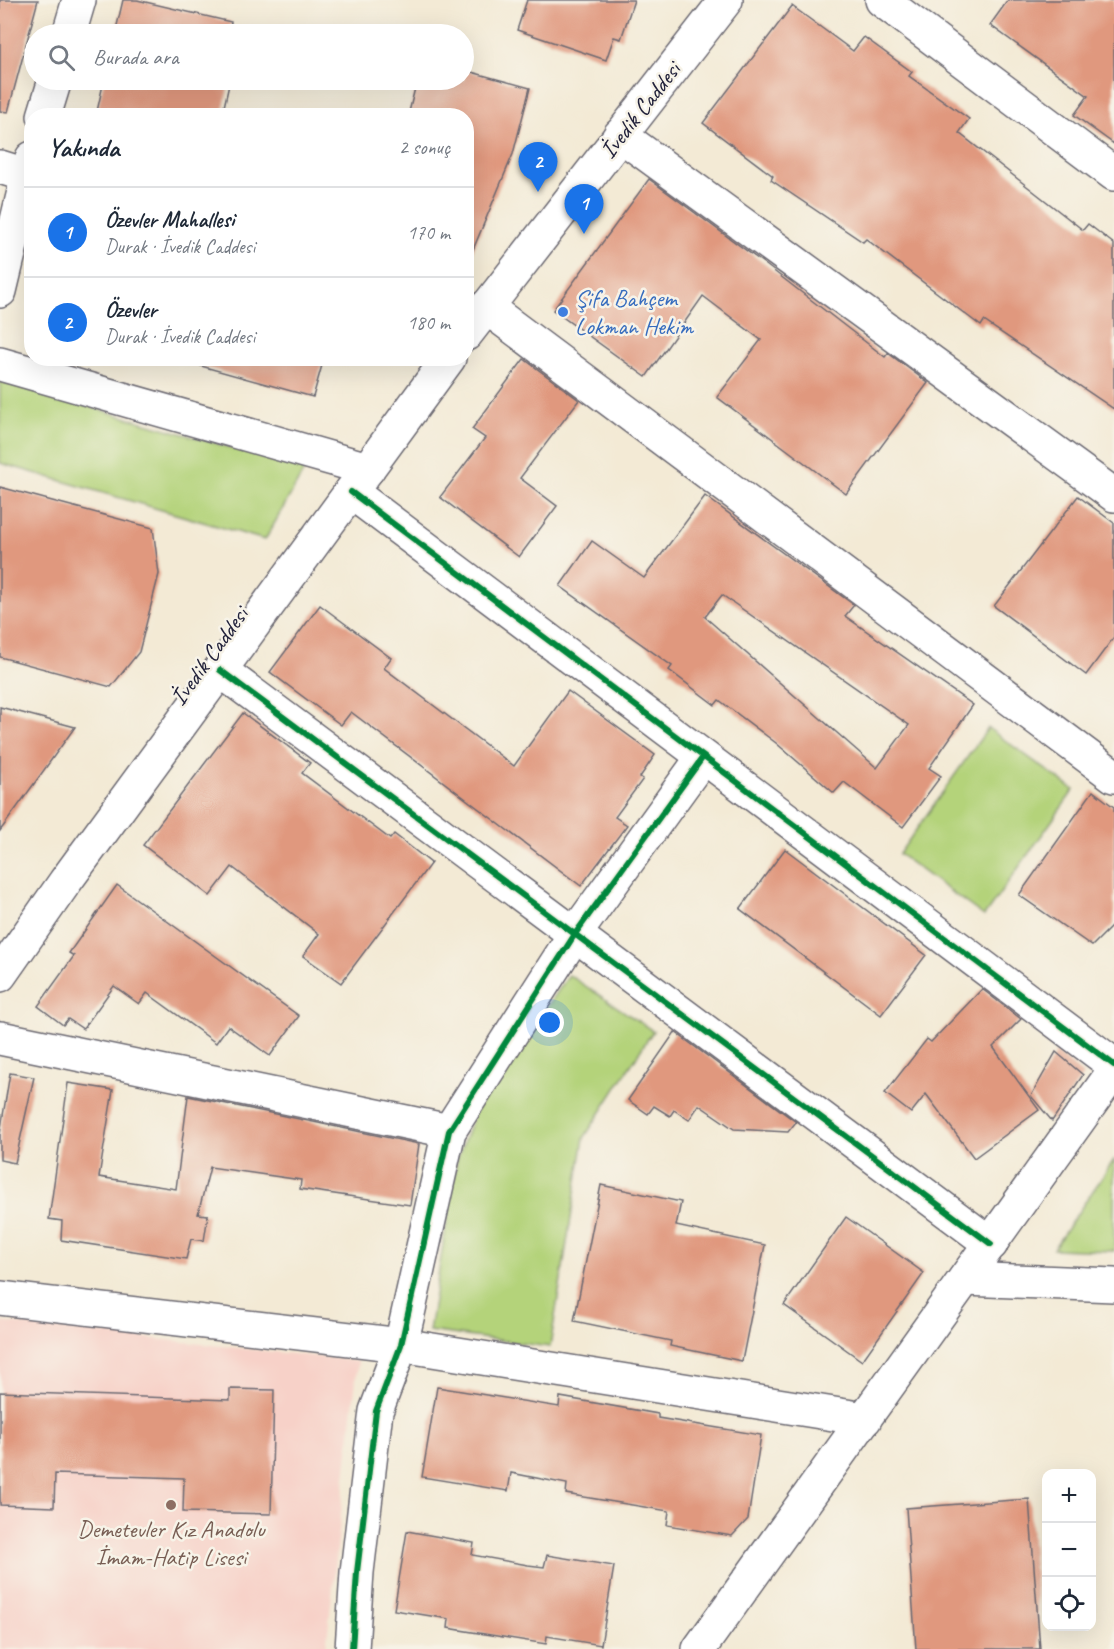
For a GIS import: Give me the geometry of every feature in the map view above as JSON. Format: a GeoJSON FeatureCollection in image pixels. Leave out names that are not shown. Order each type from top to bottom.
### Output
{"type":"FeatureCollection","features":[{"type":"Feature","properties":{"kind":"street"},"geometry":{"type":"LineString","coordinates":[[72,24],[79,0]]}},
{"type":"Feature","properties":{"kind":"street","name":"İvedik Caddesi"},"geometry":{"type":"LineString","coordinates":[[474,323],[726,0]]}},
{"type":"Feature","properties":{"kind":"street"},"geometry":{"type":"LineString","coordinates":[[882,0],[1114,174]]}},
{"type":"Feature","properties":{"kind":"street"},"geometry":{"type":"LineString","coordinates":[[46,108],[52,90]]}},
{"type":"Feature","properties":{"kind":"street"},"geometry":{"type":"LineString","coordinates":[[620,135],[1114,495]]}},
{"type":"Feature","properties":{"kind":"street"},"geometry":{"type":"LineString","coordinates":[[0,291],[19,166]]}},
{"type":"Feature","properties":{"kind":"street"},"geometry":{"type":"LineString","coordinates":[[486,307],[1114,776]]}},
{"type":"Feature","properties":{"kind":"street"},"geometry":{"type":"LineString","coordinates":[[0,364],[359,480],[703,757],[1114,1065]]}},
{"type":"Feature","properties":{"kind":"street","name":"İvedik Caddesi"},"geometry":{"type":"LineString","coordinates":[[0,975],[65,882],[442,366]]}},
{"type":"Feature","properties":{"kind":"street"},"geometry":{"type":"LineString","coordinates":[[220,670],[990,1244]]}},
{"type":"Feature","properties":{"kind":"street"},"geometry":{"type":"LineString","coordinates":[[352,1649],[357,1572],[376,1411],[401,1346],[449,1131],[575,934],[703,757]]}},
{"type":"Feature","properties":{"kind":"street"},"geometry":{"type":"LineString","coordinates":[[0,1038],[449,1131]]}},
{"type":"Feature","properties":{"kind":"street"},"geometry":{"type":"LineString","coordinates":[[699,1649],[1114,1071]]}},
{"type":"Feature","properties":{"kind":"street"},"geometry":{"type":"LineString","coordinates":[[965,1279],[1114,1285]]}},
{"type":"Feature","properties":{"kind":"street"},"geometry":{"type":"LineString","coordinates":[[0,1298],[401,1346],[866,1419]]}},
{"type":"Feature","properties":{"kind":"shaded area","name":"Demetevler Kız Anadolu İmam-Hatip Lisesi"},"geometry":{"type":"Polygon","coordinates":[[[0,1322],[358,1361],[326,1649],[0,1649],[0,1322]]]}},
{"type":"Feature","properties":{"kind":"green space"},"geometry":{"type":"Polygon","coordinates":[[[0,381],[305,469],[265,540],[0,463],[0,381]]]}},
{"type":"Feature","properties":{"kind":"green space"},"geometry":{"type":"Polygon","coordinates":[[[988,728],[1074,790],[984,916],[899,854],[988,728]]]}},
{"type":"Feature","properties":{"kind":"green space"},"geometry":{"type":"Polygon","coordinates":[[[569,975],[653,1031],[584,1138],[550,1347],[429,1331],[457,1160],[476,1109],[569,975]]]}},
{"type":"Feature","properties":{"kind":"green space"},"geometry":{"type":"Polygon","coordinates":[[[1114,1160],[1114,1251],[1053,1249],[1114,1160]]]}},
{"type":"Feature","properties":{"kind":"building"},"geometry":{"type":"Polygon","coordinates":[[[0,0],[38,0],[32,24],[24,24],[24,52],[8,112],[0,111],[0,0]]]}},
{"type":"Feature","properties":{"kind":"building"},"geometry":{"type":"Polygon","coordinates":[[[123,0],[137,0],[231,22],[231,24],[117,24],[123,0]]]}},
{"type":"Feature","properties":{"kind":"building"},"geometry":{"type":"Polygon","coordinates":[[[527,0],[634,0],[621,39],[614,37],[606,60],[517,30],[527,0]]]}},
{"type":"Feature","properties":{"kind":"building"},"geometry":{"type":"Polygon","coordinates":[[[1008,0],[1114,0],[1114,144],[1074,115],[1088,96],[990,25],[1008,0]]]}},
{"type":"Feature","properties":{"kind":"building"},"geometry":{"type":"Polygon","coordinates":[[[792,6],[853,51],[864,37],[912,72],[909,76],[969,119],[959,133],[1083,230],[1088,224],[1114,244],[1114,409],[984,321],[981,326],[866,239],[863,242],[771,180],[773,176],[703,123],[792,6]]]}},
{"type":"Feature","properties":{"kind":"building"},"geometry":{"type":"Polygon","coordinates":[[[474,73],[530,88],[513,154],[474,247],[474,108],[410,108],[414,90],[474,90],[474,73]]]}},
{"type":"Feature","properties":{"kind":"building"},"geometry":{"type":"Polygon","coordinates":[[[102,90],[228,90],[224,108],[98,108],[102,90]]]}},
{"type":"Feature","properties":{"kind":"building"},"geometry":{"type":"Polygon","coordinates":[[[649,179],[885,357],[888,353],[928,383],[846,494],[717,397],[761,340],[703,296],[646,377],[553,310],[649,179]]]}},
{"type":"Feature","properties":{"kind":"building"},"geometry":{"type":"Polygon","coordinates":[[[524,359],[579,400],[520,478],[557,506],[519,557],[440,497],[485,438],[472,429],[524,359]]]}},
{"type":"Feature","properties":{"kind":"building"},"geometry":{"type":"Polygon","coordinates":[[[201,366],[322,366],[313,397],[201,366]]]}},
{"type":"Feature","properties":{"kind":"building"},"geometry":{"type":"Polygon","coordinates":[[[0,487],[153,528],[159,574],[139,652],[111,687],[0,657],[0,487]]]}},
{"type":"Feature","properties":{"kind":"building"},"geometry":{"type":"Polygon","coordinates":[[[705,496],[854,605],[845,616],[973,705],[929,768],[941,776],[903,827],[844,782],[834,793],[776,743],[719,700],[715,705],[669,670],[672,666],[560,586],[592,541],[644,578],[705,496]],[[722,595],[705,617],[877,768],[909,725],[722,595]]]}},
{"type":"Feature","properties":{"kind":"building"},"geometry":{"type":"Polygon","coordinates":[[[1078,496],[1114,523],[1114,637],[1086,675],[994,606],[1078,496]]]}},
{"type":"Feature","properties":{"kind":"building"},"geometry":{"type":"Polygon","coordinates":[[[320,605],[391,658],[384,668],[514,766],[568,691],[655,755],[640,777],[643,779],[615,817],[627,825],[581,886],[351,712],[341,725],[270,672],[320,605]]]}},
{"type":"Feature","properties":{"kind":"building"},"geometry":{"type":"Polygon","coordinates":[[[0,707],[75,727],[0,831],[0,707]]]}},
{"type":"Feature","properties":{"kind":"building"},"geometry":{"type":"Polygon","coordinates":[[[243,713],[310,763],[302,773],[390,839],[394,834],[431,863],[341,983],[303,956],[319,934],[232,867],[210,896],[143,845],[243,713]]]}},
{"type":"Feature","properties":{"kind":"building"},"geometry":{"type":"Polygon","coordinates":[[[1093,791],[1114,807],[1114,924],[1092,946],[1019,895],[1093,791]]]}},
{"type":"Feature","properties":{"kind":"building"},"geometry":{"type":"Polygon","coordinates":[[[785,849],[926,955],[881,1015],[740,909],[785,849]]]}},
{"type":"Feature","properties":{"kind":"building"},"geometry":{"type":"Polygon","coordinates":[[[117,885],[299,1016],[270,1056],[228,1026],[216,1043],[147,993],[139,1004],[114,986],[83,1029],[68,1019],[63,1025],[38,1006],[74,956],[69,953],[117,885]]]}},
{"type":"Feature","properties":{"kind":"building"},"geometry":{"type":"Polygon","coordinates":[[[982,989],[1021,1019],[993,1047],[1039,1110],[974,1158],[926,1094],[911,1113],[885,1093],[927,1039],[931,1042],[982,989]]]}},
{"type":"Feature","properties":{"kind":"building"},"geometry":{"type":"Polygon","coordinates":[[[675,1032],[796,1122],[788,1132],[734,1129],[699,1105],[689,1120],[674,1110],[670,1116],[654,1106],[648,1114],[628,1100],[675,1032]]]}},
{"type":"Feature","properties":{"kind":"building"},"geometry":{"type":"Polygon","coordinates":[[[1056,1052],[1083,1075],[1052,1121],[1031,1096],[1056,1052]]]}},
{"type":"Feature","properties":{"kind":"building"},"geometry":{"type":"Polygon","coordinates":[[[10,1073],[34,1077],[15,1163],[0,1160],[0,1134],[10,1073]]]}},
{"type":"Feature","properties":{"kind":"building"},"geometry":{"type":"Polygon","coordinates":[[[68,1083],[113,1090],[99,1177],[176,1189],[188,1096],[419,1144],[410,1205],[300,1189],[301,1180],[210,1167],[198,1214],[208,1215],[204,1241],[191,1239],[186,1259],[61,1240],[62,1221],[49,1219],[68,1083]]]}},
{"type":"Feature","properties":{"kind":"building"},"geometry":{"type":"Polygon","coordinates":[[[601,1185],[681,1202],[676,1226],[765,1245],[742,1361],[670,1346],[671,1341],[574,1321],[601,1185]]]}},
{"type":"Feature","properties":{"kind":"building"},"geometry":{"type":"Polygon","coordinates":[[[846,1217],[924,1273],[862,1361],[784,1305],[846,1217]]]}},
{"type":"Feature","properties":{"kind":"building"},"geometry":{"type":"Polygon","coordinates":[[[437,1387],[559,1407],[560,1397],[658,1414],[658,1418],[761,1435],[748,1519],[732,1536],[667,1525],[669,1511],[566,1494],[567,1484],[511,1473],[508,1491],[422,1477],[437,1387]]]}},
{"type":"Feature","properties":{"kind":"building"},"geometry":{"type":"Polygon","coordinates":[[[230,1389],[274,1390],[271,1514],[183,1512],[184,1478],[55,1474],[54,1507],[0,1505],[0,1392],[230,1400],[230,1389]]]}},
{"type":"Feature","properties":{"kind":"building"},"geometry":{"type":"Polygon","coordinates":[[[1029,1499],[1040,1649],[916,1649],[906,1508],[1029,1499]]]}},
{"type":"Feature","properties":{"kind":"building"},"geometry":{"type":"Polygon","coordinates":[[[407,1531],[474,1543],[472,1555],[528,1565],[544,1567],[547,1555],[614,1566],[601,1645],[547,1636],[546,1644],[448,1628],[449,1619],[394,1610],[407,1531]]]}},
{"type":"Feature","properties":{"kind":"cycle path"},"geometry":{"type":"LineString","coordinates":[[351,492],[1114,1065]]}},
{"type":"Feature","properties":{"kind":"cycle path"},"geometry":{"type":"LineString","coordinates":[[220,670],[991,1244]]}},
{"type":"Feature","properties":{"kind":"cycle path"},"geometry":{"type":"LineString","coordinates":[[352,1649],[357,1572],[376,1411],[401,1345],[449,1131],[575,934],[703,757]]}},
{"type":"Feature","properties":{"kind":"place","name":"Özevler"},"geometry":{"type":"Point","coordinates":[538,192]}},
{"type":"Feature","properties":{"kind":"place","name":"Özevler Mahallesi"},"geometry":{"type":"Point","coordinates":[584,234]}},
{"type":"Feature","properties":{"kind":"place","name":"Şifa Bahçem Lokman Hekim"},"geometry":{"type":"Point","coordinates":[563,312]}},
{"type":"Feature","properties":{"kind":"place","name":"Demetevler Kız Anadolu İmam-Hatip Lisesi"},"geometry":{"type":"Point","coordinates":[171,1505]}}]}
